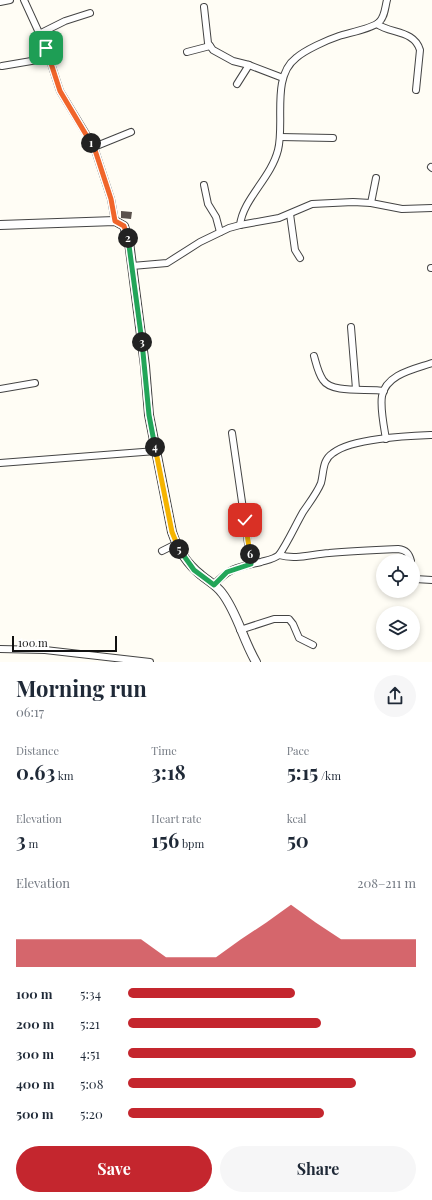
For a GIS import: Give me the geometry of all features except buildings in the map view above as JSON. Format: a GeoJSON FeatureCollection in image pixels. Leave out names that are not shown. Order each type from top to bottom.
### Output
{"type":"FeatureCollection","features":[{"type":"Feature","properties":{"kind":"street"},"geometry":{"type":"LineString","coordinates":[[0,2],[10,0]]}},
{"type":"Feature","properties":{"kind":"street"},"geometry":{"type":"LineString","coordinates":[[24,0],[49,58],[60,91],[94,147],[111,199],[115,221]]}},
{"type":"Feature","properties":{"kind":"street"},"geometry":{"type":"LineString","coordinates":[[240,224],[243,212],[270,171],[276,159],[280,137],[281,92],[283,78],[290,64],[299,55],[337,36],[378,24],[383,16],[387,0]]}},
{"type":"Feature","properties":{"kind":"street"},"geometry":{"type":"LineString","coordinates":[[204,6],[208,43],[210,46],[226,58],[283,78]]}},
{"type":"Feature","properties":{"kind":"street"},"geometry":{"type":"LineString","coordinates":[[39,34],[65,21],[90,13]]}},
{"type":"Feature","properties":{"kind":"street"},"geometry":{"type":"LineString","coordinates":[[378,24],[382,27],[409,36],[419,45],[420,50],[416,90]]}},
{"type":"Feature","properties":{"kind":"street"},"geometry":{"type":"LineString","coordinates":[[187,52],[210,46]]}},
{"type":"Feature","properties":{"kind":"street"},"geometry":{"type":"LineString","coordinates":[[2,66],[49,58]]}},
{"type":"Feature","properties":{"kind":"street"},"geometry":{"type":"LineString","coordinates":[[237,84],[249,65]]}},
{"type":"Feature","properties":{"kind":"street"},"geometry":{"type":"LineString","coordinates":[[94,147],[131,132]]}},
{"type":"Feature","properties":{"kind":"street"},"geometry":{"type":"LineString","coordinates":[[280,137],[333,138]]}},
{"type":"Feature","properties":{"kind":"street"},"geometry":{"type":"LineString","coordinates":[[371,203],[376,178]]}},
{"type":"Feature","properties":{"kind":"street"},"geometry":{"type":"LineString","coordinates":[[204,185],[208,204],[216,217],[220,232]]}},
{"type":"Feature","properties":{"kind":"street"},"geometry":{"type":"LineString","coordinates":[[132,266],[167,263],[200,242],[220,232],[240,224],[279,218],[312,204],[354,202],[371,203],[402,210],[432,208]]}},
{"type":"Feature","properties":{"kind":"street"},"geometry":{"type":"LineString","coordinates":[[290,214],[295,250],[300,258]]}},
{"type":"Feature","properties":{"kind":"street"},"geometry":{"type":"LineString","coordinates":[[0,225],[115,221],[124,226],[127,233],[132,266],[145,366],[149,415],[172,532],[176,544],[194,570],[222,592],[256,662]]}},
{"type":"Feature","properties":{"kind":"street"},"geometry":{"type":"LineString","coordinates":[[351,327],[356,389]]}},
{"type":"Feature","properties":{"kind":"street"},"geometry":{"type":"LineString","coordinates":[[314,356],[320,374],[326,384],[335,387],[384,391]]}},
{"type":"Feature","properties":{"kind":"street"},"geometry":{"type":"LineString","coordinates":[[386,439],[382,403],[382,395],[384,391],[396,376],[432,363]]}},
{"type":"Feature","properties":{"kind":"street"},"geometry":{"type":"LineString","coordinates":[[0,389],[35,383]]}},
{"type":"Feature","properties":{"kind":"street"},"geometry":{"type":"LineString","coordinates":[[232,433],[251,564]]}},
{"type":"Feature","properties":{"kind":"street"},"geometry":{"type":"LineString","coordinates":[[214,585],[227,572],[273,559],[279,555],[303,512],[319,488],[324,466],[332,453],[340,448],[356,444],[386,439],[432,435]]}},
{"type":"Feature","properties":{"kind":"street"},"geometry":{"type":"LineString","coordinates":[[0,463],[156,451]]}},
{"type":"Feature","properties":{"kind":"street"},"geometry":{"type":"LineString","coordinates":[[162,552],[176,544]]}},
{"type":"Feature","properties":{"kind":"street"},"geometry":{"type":"LineString","coordinates":[[279,555],[294,558],[328,553],[398,549],[409,554]]}},
{"type":"Feature","properties":{"kind":"street"},"geometry":{"type":"LineString","coordinates":[[420,579],[432,580]]}},
{"type":"Feature","properties":{"kind":"street"},"geometry":{"type":"LineString","coordinates":[[240,630],[274,620],[289,619],[293,624],[299,638],[312,645]]}},
{"type":"Feature","properties":{"kind":"street"},"geometry":{"type":"LineString","coordinates":[[0,649],[45,650],[150,662]]}},
{"type":"Feature","properties":{"kind":"route"},"geometry":{"type":"LineString","coordinates":[[46,48],[60,91],[94,147],[111,199],[115,221],[124,226],[127,233],[145,366],[149,415],[172,532],[176,544],[194,570],[214,585],[223,574],[232,569],[251,564],[245,520]]}}]}
